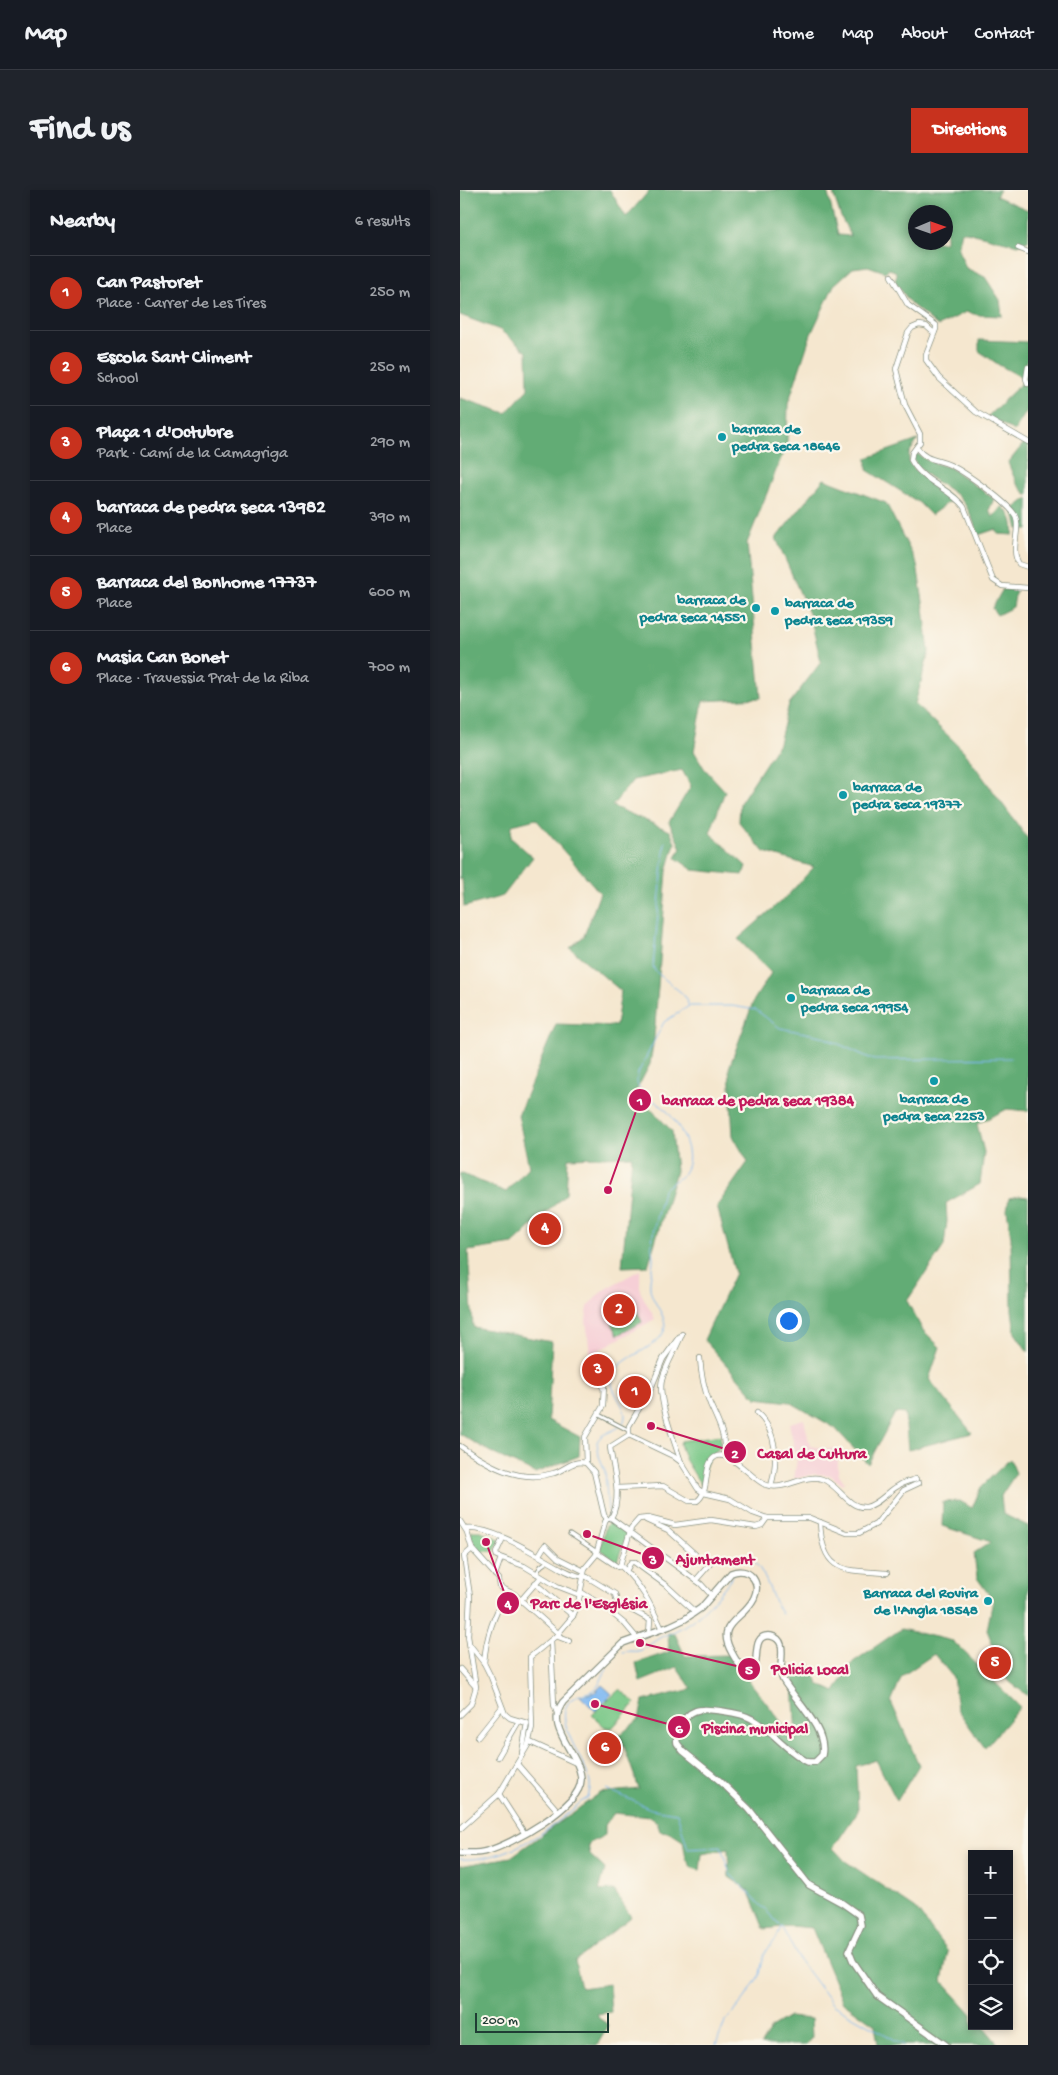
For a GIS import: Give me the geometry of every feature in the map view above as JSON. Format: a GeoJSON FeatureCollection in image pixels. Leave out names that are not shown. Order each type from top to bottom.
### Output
{"type":"FeatureCollection","features":[{"type":"Feature","properties":{"kind":"street"},"geometry":{"type":"LineString","coordinates":[[1018,248],[1028,252]]}},
{"type":"Feature","properties":{"kind":"street"},"geometry":{"type":"LineString","coordinates":[[891,276],[908,305],[936,325],[926,360],[938,378],[976,412],[1028,442]]}},
{"type":"Feature","properties":{"kind":"street"},"geometry":{"type":"LineString","coordinates":[[934,333],[926,326],[918,325],[912,328],[908,333],[896,369],[904,405],[920,434],[920,442],[912,453],[912,463],[939,487],[956,498],[962,505],[993,580],[1002,586],[1028,588]]}},
{"type":"Feature","properties":{"kind":"street"},"geometry":{"type":"LineString","coordinates":[[1028,367],[1026,379],[1028,384]]}},
{"type":"Feature","properties":{"kind":"street"},"geometry":{"type":"LineString","coordinates":[[917,448],[926,458],[955,468],[987,490],[1013,513],[1016,521],[1015,557],[1018,564],[1028,567]]}},
{"type":"Feature","properties":{"kind":"street"},"geometry":{"type":"LineString","coordinates":[[460,1829],[499,1794],[530,1742],[532,1728],[529,1660],[534,1652],[558,1635],[573,1616],[581,1593],[586,1566],[597,1553],[605,1522],[609,1519],[616,1506],[617,1488],[610,1447],[628,1432],[652,1386],[663,1359],[682,1334],[665,1371],[660,1389],[663,1406],[681,1462],[698,1489],[704,1493],[730,1499],[753,1513],[774,1520],[806,1518],[847,1533],[855,1534],[876,1524],[904,1490],[917,1481],[897,1486],[875,1503],[865,1507],[852,1502],[832,1485],[820,1478],[771,1486],[761,1483],[731,1459],[724,1456],[715,1457],[710,1463],[704,1493],[699,1500],[691,1502],[663,1486],[617,1488]]}},
{"type":"Feature","properties":{"kind":"street"},"geometry":{"type":"LineString","coordinates":[[700,1358],[707,1395],[722,1429],[724,1456]]}},
{"type":"Feature","properties":{"kind":"street"},"geometry":{"type":"LineString","coordinates":[[586,1463],[585,1439],[603,1406],[605,1364],[600,1359],[594,1359],[590,1363],[590,1368],[600,1380],[603,1388]]}},
{"type":"Feature","properties":{"kind":"street"},"geometry":{"type":"LineString","coordinates":[[757,1414],[768,1426],[775,1451],[776,1464],[771,1486]]}},
{"type":"Feature","properties":{"kind":"street"},"geometry":{"type":"LineString","coordinates":[[599,1415],[681,1462]]}},
{"type":"Feature","properties":{"kind":"street"},"geometry":{"type":"LineString","coordinates":[[460,1446],[490,1466],[522,1475],[545,1475],[558,1472],[575,1462],[586,1463],[592,1469],[604,1515],[696,1580],[712,1596]]}},
{"type":"Feature","properties":{"kind":"street"},"geometry":{"type":"LineString","coordinates":[[668,1453],[672,1452],[676,1447]]}},
{"type":"Feature","properties":{"kind":"street"},"geometry":{"type":"LineString","coordinates":[[619,1565],[630,1532],[637,1520],[643,1518],[670,1524],[685,1524],[709,1520],[756,1527],[762,1525],[767,1518]]}},
{"type":"Feature","properties":{"kind":"street"},"geometry":{"type":"LineString","coordinates":[[643,1518],[668,1530],[695,1554]]}},
{"type":"Feature","properties":{"kind":"street"},"geometry":{"type":"LineString","coordinates":[[460,1521],[466,1529],[472,1549],[501,1580],[500,1587],[514,1594],[558,1635],[570,1641]]}},
{"type":"Feature","properties":{"kind":"street"},"geometry":{"type":"LineString","coordinates":[[820,1522],[824,1549],[834,1563],[850,1571],[887,1573]]}},
{"type":"Feature","properties":{"kind":"street"},"geometry":{"type":"LineString","coordinates":[[466,1529],[480,1528],[539,1555],[576,1576],[584,1573]]}},
{"type":"Feature","properties":{"kind":"street"},"geometry":{"type":"LineString","coordinates":[[570,1534],[626,1571],[647,1595],[662,1629]]}},
{"type":"Feature","properties":{"kind":"street"},"geometry":{"type":"LineString","coordinates":[[503,1538],[496,1553],[501,1558],[524,1566],[567,1591],[581,1593],[603,1606],[625,1624],[636,1637]]}},
{"type":"Feature","properties":{"kind":"street"},"geometry":{"type":"LineString","coordinates":[[539,1555],[545,1545],[564,1562],[615,1594],[617,1602],[650,1620],[649,1633]]}},
{"type":"Feature","properties":{"kind":"street"},"geometry":{"type":"LineString","coordinates":[[460,1715],[471,1704],[476,1687],[470,1644],[470,1590],[464,1556],[472,1549]]}},
{"type":"Feature","properties":{"kind":"street"},"geometry":{"type":"LineString","coordinates":[[495,1575],[501,1558]]}},
{"type":"Feature","properties":{"kind":"street"},"geometry":{"type":"LineString","coordinates":[[521,1600],[535,1583],[541,1566],[548,1560]]}},
{"type":"Feature","properties":{"kind":"street"},"geometry":{"type":"LineString","coordinates":[[626,1571],[631,1562],[634,1562],[667,1586],[695,1612]]}},
{"type":"Feature","properties":{"kind":"street"},"geometry":{"type":"LineString","coordinates":[[696,1580],[710,1564]]}},
{"type":"Feature","properties":{"kind":"street"},"geometry":{"type":"LineString","coordinates":[[558,1713],[563,1702],[619,1646],[636,1637],[680,1622],[695,1612],[712,1596],[730,1573],[746,1572],[752,1576],[756,1583],[756,1591],[752,1601],[726,1631],[726,1642],[741,1668],[746,1671],[755,1666],[757,1645],[761,1638],[767,1636],[780,1641],[782,1647],[782,1678],[817,1729],[823,1748],[819,1759],[813,1762],[803,1759],[761,1724],[748,1717],[712,1711],[698,1710],[689,1714],[679,1728],[676,1737],[677,1743],[683,1751],[720,1781],[749,1809],[809,1885],[842,1903],[859,1915],[861,1924],[849,1951],[871,1990],[883,2002],[946,2045]]}},
{"type":"Feature","properties":{"kind":"street"},"geometry":{"type":"LineString","coordinates":[[535,1583],[573,1616]]}},
{"type":"Feature","properties":{"kind":"street"},"geometry":{"type":"LineString","coordinates":[[484,1663],[485,1646],[490,1627],[507,1592]]}},
{"type":"Feature","properties":{"kind":"street"},"geometry":{"type":"LineString","coordinates":[[460,1853],[486,1851],[511,1842],[558,1811],[570,1800],[579,1787],[581,1778],[576,1763],[560,1731],[558,1713],[554,1705],[551,1641]]}},
{"type":"Feature","properties":{"kind":"street"},"geometry":{"type":"LineString","coordinates":[[470,1644],[484,1663],[508,1717],[525,1722],[527,1726],[520,1758]]}},
{"type":"Feature","properties":{"kind":"street"},"geometry":{"type":"LineString","coordinates":[[460,1669],[476,1687]]}},
{"type":"Feature","properties":{"kind":"street"},"geometry":{"type":"LineString","coordinates":[[468,1678],[474,1677]]}},
{"type":"Feature","properties":{"kind":"street"},"geometry":{"type":"LineString","coordinates":[[478,1737],[502,1707]]}},
{"type":"Feature","properties":{"kind":"street"},"geometry":{"type":"LineString","coordinates":[[498,1757],[519,1721]]}},
{"type":"Feature","properties":{"kind":"street"},"geometry":{"type":"LineString","coordinates":[[530,1742],[576,1763]]}},
{"type":"Feature","properties":{"kind":"street"},"geometry":{"type":"LineString","coordinates":[[517,1764],[558,1811]]}},
{"type":"Feature","properties":{"kind":"street"},"geometry":{"type":"LineString","coordinates":[[499,1794],[525,1834]]}},
{"type":"Feature","properties":{"kind":"shaded area"},"geometry":{"type":"Polygon","coordinates":[[[640,1270],[640,1291],[655,1319],[590,1355],[586,1320],[588,1307],[607,1288],[640,1270]]]}},
{"type":"Feature","properties":{"kind":"shaded area"},"geometry":{"type":"Polygon","coordinates":[[[804,1419],[810,1446],[830,1449],[833,1447],[838,1459],[838,1473],[844,1482],[842,1484],[830,1475],[815,1474],[794,1479],[798,1452],[795,1451],[789,1423],[804,1419]]]}},
{"type":"Feature","properties":{"kind":"green space"},"geometry":{"type":"Polygon","coordinates":[[[460,190],[610,190],[626,217],[650,190],[827,190],[838,235],[851,236],[841,217],[832,190],[1000,190],[996,196],[1028,210],[1028,241],[1018,245],[962,231],[958,249],[966,268],[985,277],[1000,300],[1002,316],[978,315],[966,312],[938,326],[911,304],[895,281],[897,275],[895,271],[889,269],[885,272],[868,266],[853,268],[834,285],[811,334],[788,404],[787,443],[747,543],[761,698],[703,701],[694,751],[704,768],[725,791],[710,833],[746,866],[743,875],[693,870],[676,858],[681,848],[669,822],[691,786],[682,770],[633,780],[612,806],[670,831],[675,843],[667,871],[654,1038],[650,1064],[635,1093],[672,1131],[676,1171],[648,1266],[622,1267],[632,1156],[568,1158],[566,1194],[513,1244],[468,1251],[473,1327],[552,1342],[548,1420],[580,1437],[579,1456],[535,1473],[494,1454],[460,1434],[460,1173],[506,1192],[529,1167],[518,1115],[556,1024],[616,1026],[621,991],[570,948],[584,936],[600,893],[536,819],[512,825],[511,838],[533,857],[503,896],[464,907],[462,878],[460,880],[460,398],[506,413],[528,389],[527,352],[500,330],[460,315],[460,190]]]}},
{"type":"Feature","properties":{"kind":"green space"},"geometry":{"type":"Polygon","coordinates":[[[979,340],[1028,342],[1028,357],[1023,378],[979,351],[979,340]]]}},
{"type":"Feature","properties":{"kind":"green space"},"geometry":{"type":"Polygon","coordinates":[[[1023,382],[1028,389],[1028,409],[1014,431],[988,416],[1023,382]]]}},
{"type":"Feature","properties":{"kind":"green space"},"geometry":{"type":"Polygon","coordinates":[[[918,440],[909,453],[909,463],[927,481],[953,499],[931,515],[918,502],[867,470],[867,458],[918,440]]]}},
{"type":"Feature","properties":{"kind":"green space"},"geometry":{"type":"Polygon","coordinates":[[[1024,443],[1028,445],[1028,496],[1017,484],[1008,463],[1024,443]]]}},
{"type":"Feature","properties":{"kind":"green space"},"geometry":{"type":"Polygon","coordinates":[[[916,453],[928,461],[951,468],[994,499],[989,510],[993,517],[1002,506],[1006,510],[1012,519],[1013,535],[998,534],[996,529],[978,535],[971,516],[961,499],[918,467],[913,459],[916,453]]]}},
{"type":"Feature","properties":{"kind":"green space"},"geometry":{"type":"Polygon","coordinates":[[[824,479],[886,503],[917,564],[924,608],[929,652],[915,704],[963,750],[1028,839],[1028,1111],[1007,1109],[977,1124],[984,1152],[980,1184],[946,1203],[947,1221],[944,1246],[907,1301],[922,1329],[940,1347],[929,1379],[972,1433],[908,1450],[905,1414],[895,1413],[868,1464],[835,1428],[790,1402],[756,1398],[704,1340],[735,1273],[717,1206],[748,1162],[733,1136],[729,1068],[754,1000],[771,973],[738,939],[788,895],[814,867],[764,852],[739,822],[740,803],[779,743],[789,704],[821,662],[810,616],[776,538],[824,479]]]}},
{"type":"Feature","properties":{"kind":"green space"},"geometry":{"type":"Polygon","coordinates":[[[1028,498],[1028,529],[1018,529],[1013,509],[1028,498]]]}},
{"type":"Feature","properties":{"kind":"green space"},"geometry":{"type":"Polygon","coordinates":[[[1003,589],[1016,590],[1013,607],[997,615],[992,608],[1003,589]]]}},
{"type":"Feature","properties":{"kind":"green space"},"geometry":{"type":"Polygon","coordinates":[[[1028,1197],[1028,1352],[1015,1333],[1012,1310],[1011,1237],[1007,1210],[1009,1198],[1028,1197]]]}},
{"type":"Feature","properties":{"kind":"green space"},"geometry":{"type":"Polygon","coordinates":[[[636,1310],[642,1322],[618,1335],[612,1323],[636,1310]]]}},
{"type":"Feature","properties":{"kind":"green space"},"geometry":{"type":"Polygon","coordinates":[[[720,1435],[719,1448],[707,1462],[701,1485],[685,1459],[680,1444],[681,1441],[720,1435]]]}},
{"type":"Feature","properties":{"kind":"green space"},"geometry":{"type":"Polygon","coordinates":[[[1010,1459],[1016,1473],[1001,1496],[1003,1514],[1028,1526],[1028,1696],[1006,1679],[987,1630],[993,1600],[977,1578],[974,1553],[991,1542],[942,1526],[943,1502],[960,1501],[972,1508],[981,1487],[1010,1459]]]}},
{"type":"Feature","properties":{"kind":"green space"},"geometry":{"type":"Polygon","coordinates":[[[611,1521],[620,1529],[628,1532],[617,1561],[600,1549],[606,1526],[611,1521]]]}},
{"type":"Feature","properties":{"kind":"green space"},"geometry":{"type":"Polygon","coordinates":[[[472,1531],[481,1531],[499,1539],[500,1541],[494,1551],[477,1552],[471,1535],[472,1531]]]}},
{"type":"Feature","properties":{"kind":"green space"},"geometry":{"type":"Polygon","coordinates":[[[901,1629],[953,1641],[1020,1707],[985,1748],[957,1709],[953,1677],[934,1654],[902,1676],[891,1702],[919,1765],[897,1801],[876,1760],[856,1766],[858,1811],[833,1848],[845,1861],[916,1909],[948,1952],[942,1981],[968,2010],[968,2030],[986,2030],[999,2045],[878,2045],[875,2025],[843,2002],[812,1928],[790,1926],[764,1929],[748,1890],[729,1877],[728,1849],[702,1854],[700,1870],[692,1868],[686,1859],[683,1841],[669,1832],[660,1831],[657,1822],[650,1817],[614,1813],[605,1825],[605,1835],[588,1844],[590,1855],[605,1869],[599,1891],[614,1890],[631,1917],[575,1961],[581,1988],[609,1984],[611,2012],[597,2014],[600,2019],[609,2025],[597,2045],[460,2045],[460,1866],[511,1857],[600,1793],[639,1789],[620,1735],[639,1719],[643,1701],[692,1689],[677,1667],[640,1682],[636,1663],[669,1652],[668,1633],[675,1634],[685,1656],[729,1655],[796,1741],[793,1679],[810,1663],[818,1684],[835,1692],[853,1662],[901,1629]]]}},
{"type":"Feature","properties":{"kind":"green space"},"geometry":{"type":"Polygon","coordinates":[[[620,1689],[635,1703],[612,1728],[605,1727],[592,1715],[620,1689]]]}},
{"type":"Feature","properties":{"kind":"green space"},"geometry":{"type":"Polygon","coordinates":[[[789,2017],[811,2019],[812,2037],[806,2045],[761,2045],[771,2028],[789,2017]]]}},
{"type":"Feature","properties":{"kind":"water"},"geometry":{"type":"Polygon","coordinates":[[[602,1685],[612,1694],[595,1711],[580,1696],[595,1692],[602,1685]]]}},
{"type":"Feature","properties":{"kind":"waterway"},"geometry":{"type":"LineString","coordinates":[[608,1511],[605,1471],[599,1456],[597,1442],[603,1435],[617,1428],[624,1421],[624,1410],[613,1389],[612,1378],[614,1372],[619,1366],[655,1342],[664,1331],[664,1320],[653,1299],[650,1288],[653,1236],[663,1190],[684,1173],[689,1157],[685,1140],[677,1124],[666,1110],[639,1088],[637,1083],[638,1073],[664,1022],[689,1006],[684,995],[655,971],[653,966],[665,842]]}},
{"type":"Feature","properties":{"kind":"waterway"},"geometry":{"type":"LineString","coordinates":[[689,1006],[732,1006],[756,1010],[780,1028],[821,1036],[874,1060],[1011,1058]]}},
{"type":"Feature","properties":{"kind":"waterway"},"geometry":{"type":"LineString","coordinates":[[735,1564],[736,1559],[743,1556],[757,1565],[782,1614]]}},
{"type":"Feature","properties":{"kind":"waterway"},"geometry":{"type":"LineString","coordinates":[[623,1652],[641,1650],[684,1626],[700,1614],[733,1576]]}},
{"type":"Feature","properties":{"kind":"waterway"},"geometry":{"type":"LineString","coordinates":[[460,1859],[477,1859],[510,1850],[541,1834],[588,1798],[590,1783],[568,1731],[565,1712],[571,1699],[598,1686],[607,1669]]}},
{"type":"Feature","properties":{"kind":"waterway"},"geometry":{"type":"LineString","coordinates":[[607,1789],[651,1809],[677,1813],[688,1849],[721,1847],[730,1874],[781,1926],[800,1961],[833,2005],[904,2045]]}},
{"type":"Feature","properties":{"kind":"waterway"},"geometry":{"type":"LineString","coordinates":[[716,2045],[725,2022],[745,1998],[760,1974],[764,1954],[776,1939],[781,1927]]}},
{"type":"Feature","properties":{"kind":"place","name":"barraca de pedra seca 18646"},"geometry":{"type":"Point","coordinates":[722,437]}},
{"type":"Feature","properties":{"kind":"place","name":"barraca de pedra seca 14551"},"geometry":{"type":"Point","coordinates":[756,608]}},
{"type":"Feature","properties":{"kind":"place","name":"barraca de pedra seca 19359"},"geometry":{"type":"Point","coordinates":[775,611]}},
{"type":"Feature","properties":{"kind":"place","name":"barraca de pedra seca 19377"},"geometry":{"type":"Point","coordinates":[843,795]}},
{"type":"Feature","properties":{"kind":"place","name":"barraca de pedra seca 19954"},"geometry":{"type":"Point","coordinates":[791,998]}},
{"type":"Feature","properties":{"kind":"place","name":"barraca de pedra seca 2253"},"geometry":{"type":"Point","coordinates":[934,1081]}},
{"type":"Feature","properties":{"kind":"place","name":"barraca de pedra seca 19384"},"geometry":{"type":"Point","coordinates":[608,1190]}},
{"type":"Feature","properties":{"kind":"place","name":"barraca de pedra seca 13982"},"geometry":{"type":"Point","coordinates":[545,1229]}},
{"type":"Feature","properties":{"kind":"place","name":"Escola Sant Climent"},"geometry":{"type":"Point","coordinates":[619,1310]}},
{"type":"Feature","properties":{"kind":"place","name":"Plaça 1 d'Octubre"},"geometry":{"type":"Point","coordinates":[598,1370]}},
{"type":"Feature","properties":{"kind":"place","name":"Can Pastoret"},"geometry":{"type":"Point","coordinates":[635,1392]}},
{"type":"Feature","properties":{"kind":"place","name":"Casal de Cultura"},"geometry":{"type":"Point","coordinates":[651,1426]}},
{"type":"Feature","properties":{"kind":"place","name":"Ajuntament"},"geometry":{"type":"Point","coordinates":[587,1534]}},
{"type":"Feature","properties":{"kind":"place","name":"Parc de l'Església"},"geometry":{"type":"Point","coordinates":[486,1542]}},
{"type":"Feature","properties":{"kind":"place","name":"Barraca del Rovira de l'Angla 18548"},"geometry":{"type":"Point","coordinates":[988,1601]}},
{"type":"Feature","properties":{"kind":"place","name":"Policia Local"},"geometry":{"type":"Point","coordinates":[640,1643]}},
{"type":"Feature","properties":{"kind":"place","name":"Barraca del Bonhome 17737"},"geometry":{"type":"Point","coordinates":[995,1663]}},
{"type":"Feature","properties":{"kind":"place","name":"Piscina municipal"},"geometry":{"type":"Point","coordinates":[595,1704]}},
{"type":"Feature","properties":{"kind":"place","name":"Masia Can Bonet"},"geometry":{"type":"Point","coordinates":[605,1748]}}]}
